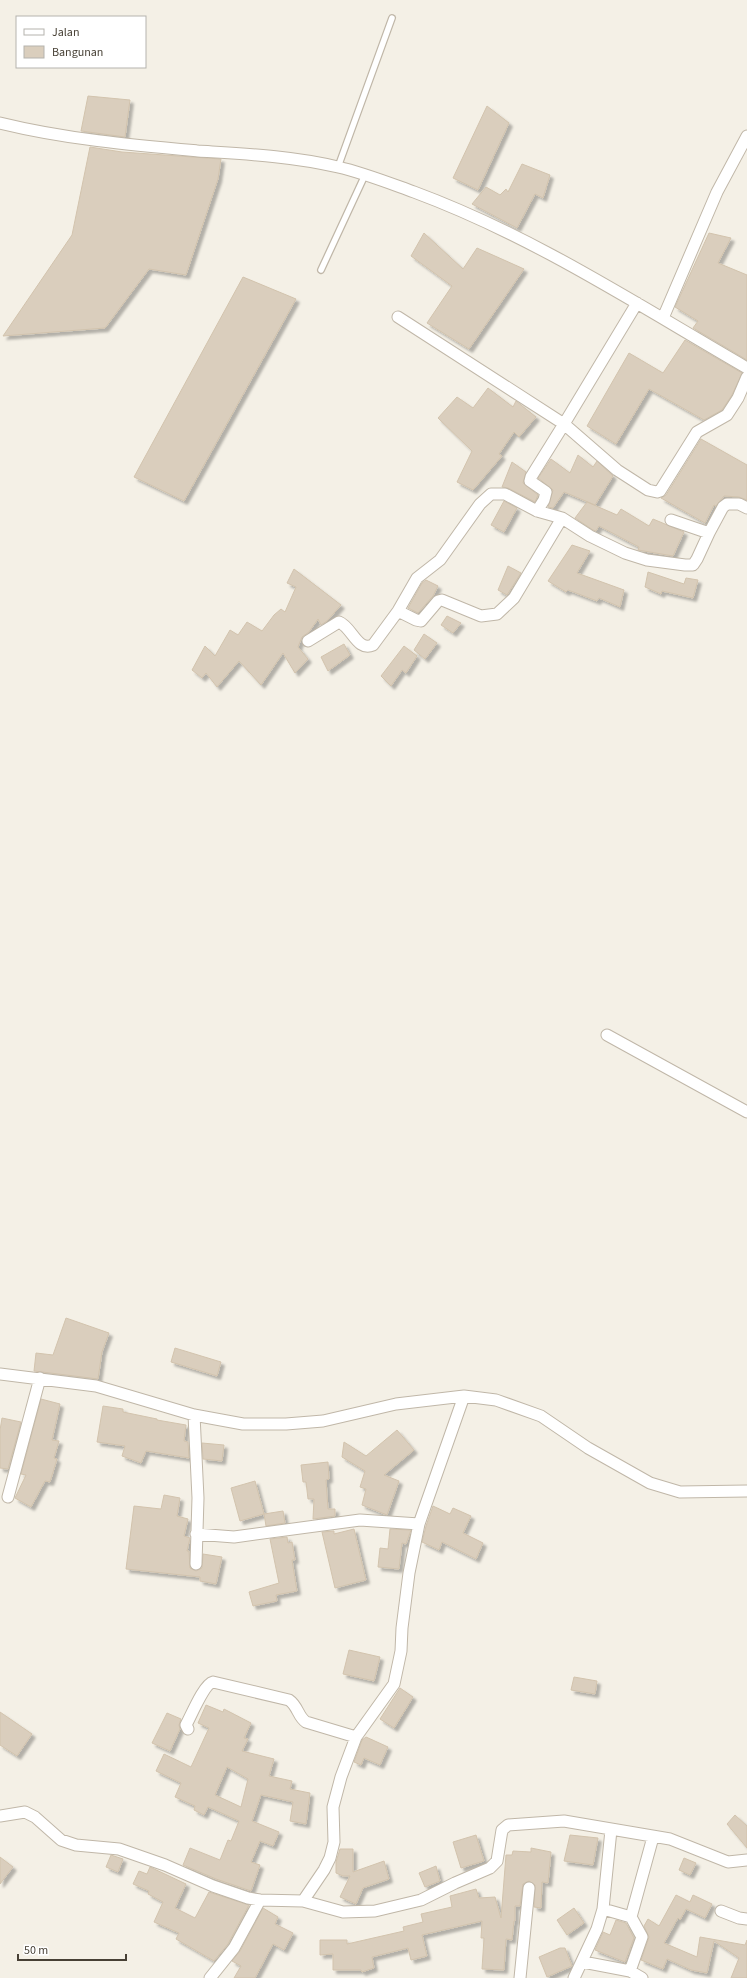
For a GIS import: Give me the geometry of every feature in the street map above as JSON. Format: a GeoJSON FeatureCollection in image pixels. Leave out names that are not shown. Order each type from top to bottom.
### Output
{"type":"FeatureCollection","features":[{"type":"Feature","properties":{"kind":"street"},"geometry":{"type":"LineString","coordinates":[[0,123],[35,132],[103,142],[279,157],[338,167],[364,175],[442,203],[531,243],[663,318],[747,368]]}},
{"type":"Feature","properties":{"kind":"street"},"geometry":{"type":"LineString","coordinates":[[663,318],[717,192],[747,136]]}},
{"type":"Feature","properties":{"kind":"street"},"geometry":{"type":"LineString","coordinates":[[537,511],[544,500],[546,492],[530,481],[530,477],[637,303]]}},
{"type":"Feature","properties":{"kind":"street"},"geometry":{"type":"LineString","coordinates":[[398,317],[564,424],[617,470],[648,490],[657,492],[660,491],[697,432],[727,415],[738,398],[747,377]]}},
{"type":"Feature","properties":{"kind":"street"},"geometry":{"type":"LineString","coordinates":[[308,641],[339,622],[344,625],[362,645],[369,647],[377,640],[398,611],[417,578],[440,560],[487,496],[498,493],[505,494],[537,511],[562,518],[590,536],[625,553],[647,560],[685,565],[695,563],[723,507],[727,504],[739,504],[747,508]]}},
{"type":"Feature","properties":{"kind":"street"},"geometry":{"type":"LineString","coordinates":[[398,611],[419,621],[425,618],[438,601],[442,600],[481,616],[497,614],[514,598],[562,518]]}},
{"type":"Feature","properties":{"kind":"street"},"geometry":{"type":"LineString","coordinates":[[671,520],[709,534]]}},
{"type":"Feature","properties":{"kind":"street"},"geometry":{"type":"LineString","coordinates":[[607,1035],[747,1112]]}},
{"type":"Feature","properties":{"kind":"street"},"geometry":{"type":"LineString","coordinates":[[0,1374],[96,1386],[194,1416],[243,1424],[286,1424],[323,1421],[396,1404],[464,1396],[496,1400],[541,1416],[620,1467],[650,1483],[669,1490],[680,1492],[747,1491]]}},
{"type":"Feature","properties":{"kind":"street"},"geometry":{"type":"LineString","coordinates":[[8,1497],[40,1378]]}},
{"type":"Feature","properties":{"kind":"street"},"geometry":{"type":"LineString","coordinates":[[303,1900],[324,1870],[330,1858],[334,1842],[333,1807],[341,1777],[356,1737],[394,1684],[401,1651],[402,1628],[409,1573],[419,1524],[464,1396]]}},
{"type":"Feature","properties":{"kind":"street"},"geometry":{"type":"LineString","coordinates":[[194,1416],[198,1498],[196,1564]]}},
{"type":"Feature","properties":{"kind":"street"},"geometry":{"type":"LineString","coordinates":[[196,1534],[234,1538],[360,1520],[419,1524]]}},
{"type":"Feature","properties":{"kind":"street"},"geometry":{"type":"LineString","coordinates":[[188,1729],[186,1725],[207,1685],[213,1682],[289,1700],[295,1704],[302,1720],[356,1737]]}},
{"type":"Feature","properties":{"kind":"street"},"geometry":{"type":"LineString","coordinates":[[0,1816],[25,1812],[35,1817],[61,1840],[76,1845],[119,1849],[165,1865],[213,1886],[260,1900],[303,1900],[343,1912],[375,1911],[422,1900],[494,1865],[498,1856],[502,1830],[508,1825],[564,1822],[670,1840],[728,1862],[747,1860]]}},
{"type":"Feature","properties":{"kind":"street"},"geometry":{"type":"LineString","coordinates":[[574,1978],[583,1962],[597,1929],[603,1909],[611,1830]]}},
{"type":"Feature","properties":{"kind":"street"},"geometry":{"type":"LineString","coordinates":[[631,1918],[653,1837]]}},
{"type":"Feature","properties":{"kind":"street"},"geometry":{"type":"LineString","coordinates":[[520,1978],[529,1888]]}},
{"type":"Feature","properties":{"kind":"street"},"geometry":{"type":"LineString","coordinates":[[210,1978],[234,1948],[260,1900]]}},
{"type":"Feature","properties":{"kind":"street"},"geometry":{"type":"LineString","coordinates":[[603,1909],[631,1918],[642,1937],[630,1971]]}},
{"type":"Feature","properties":{"kind":"street"},"geometry":{"type":"LineString","coordinates":[[722,1911],[739,1918],[747,1918]]}},
{"type":"Feature","properties":{"kind":"street"},"geometry":{"type":"LineString","coordinates":[[583,1962],[630,1971],[642,1978]]}},
{"type":"Feature","properties":{"kind":"lane"},"geometry":{"type":"LineString","coordinates":[[338,167],[392,18]]}},
{"type":"Feature","properties":{"kind":"lane"},"geometry":{"type":"LineString","coordinates":[[321,270],[364,175]]}},
{"type":"Feature","properties":{"kind":"building"},"geometry":{"type":"Polygon","coordinates":[[[88,96],[130,100],[125,137],[81,131],[88,96]]]}},
{"type":"Feature","properties":{"kind":"building"},"geometry":{"type":"Polygon","coordinates":[[[487,106],[509,123],[478,190],[453,178],[487,106]]]}},
{"type":"Feature","properties":{"kind":"building"},"geometry":{"type":"Polygon","coordinates":[[[90,147],[122,152],[221,159],[218,179],[186,275],[149,269],[105,328],[3,336],[72,235],[90,147]]]}},
{"type":"Feature","properties":{"kind":"building"},"geometry":{"type":"Polygon","coordinates":[[[522,164],[550,175],[543,198],[535,194],[517,228],[472,204],[486,187],[500,195],[506,189],[508,192],[522,164]]]}},
{"type":"Feature","properties":{"kind":"building"},"geometry":{"type":"Polygon","coordinates":[[[424,233],[463,269],[477,248],[524,269],[469,349],[427,323],[452,286],[411,256],[424,233]]]}},
{"type":"Feature","properties":{"kind":"building"},"geometry":{"type":"Polygon","coordinates":[[[709,233],[731,238],[718,263],[747,275],[747,360],[693,328],[698,321],[675,307],[709,233]]]}},
{"type":"Feature","properties":{"kind":"building"},"geometry":{"type":"Polygon","coordinates":[[[243,277],[296,299],[184,501],[134,477],[243,277]]]}},
{"type":"Feature","properties":{"kind":"building"},"geometry":{"type":"Polygon","coordinates":[[[685,340],[742,373],[732,395],[722,410],[704,420],[649,389],[616,444],[587,426],[629,353],[663,373],[685,340]]]}},
{"type":"Feature","properties":{"kind":"building"},"geometry":{"type":"Polygon","coordinates":[[[488,388],[513,407],[516,401],[536,417],[519,437],[514,432],[499,454],[502,456],[473,490],[457,482],[472,451],[438,418],[457,397],[473,408],[488,388]]]}},
{"type":"Feature","properties":{"kind":"building"},"geometry":{"type":"Polygon","coordinates":[[[701,439],[747,465],[747,500],[739,497],[724,496],[716,506],[714,505],[705,523],[661,498],[666,495],[701,439]]]}},
{"type":"Feature","properties":{"kind":"building"},"geometry":{"type":"Polygon","coordinates":[[[578,455],[593,467],[597,461],[613,476],[595,505],[564,492],[553,508],[548,507],[553,490],[538,478],[551,459],[570,473],[578,455]]]}},
{"type":"Feature","properties":{"kind":"building"},"geometry":{"type":"Polygon","coordinates":[[[512,462],[526,472],[523,483],[538,495],[535,502],[508,488],[502,487],[512,462]]]}},
{"type":"Feature","properties":{"kind":"building"},"geometry":{"type":"Polygon","coordinates":[[[504,501],[517,508],[504,532],[491,525],[504,501]]]}},
{"type":"Feature","properties":{"kind":"building"},"geometry":{"type":"Polygon","coordinates":[[[587,502],[617,515],[621,509],[649,526],[653,519],[684,532],[673,556],[638,550],[639,547],[599,526],[596,531],[593,530],[575,518],[587,502]]]}},
{"type":"Feature","properties":{"kind":"building"},"geometry":{"type":"Polygon","coordinates":[[[572,545],[590,551],[577,573],[624,590],[620,607],[599,598],[597,601],[568,590],[566,592],[548,581],[572,545]]]}},
{"type":"Feature","properties":{"kind":"building"},"geometry":{"type":"Polygon","coordinates":[[[508,566],[521,573],[507,595],[498,590],[508,566]]]}},
{"type":"Feature","properties":{"kind":"building"},"geometry":{"type":"Polygon","coordinates":[[[294,569],[341,605],[327,621],[321,625],[318,619],[309,632],[302,637],[298,647],[308,659],[295,673],[283,653],[261,685],[239,661],[217,687],[206,673],[202,678],[192,670],[205,646],[215,656],[230,630],[238,635],[247,622],[262,631],[274,615],[281,609],[285,612],[296,587],[287,583],[294,569]]]}},
{"type":"Feature","properties":{"kind":"building"},"geometry":{"type":"Polygon","coordinates":[[[648,572],[684,584],[686,578],[698,580],[693,598],[662,591],[661,594],[645,587],[648,572]]]}},
{"type":"Feature","properties":{"kind":"building"},"geometry":{"type":"Polygon","coordinates":[[[426,580],[438,586],[433,596],[418,613],[408,608],[422,583],[426,580]]]}},
{"type":"Feature","properties":{"kind":"building"},"geometry":{"type":"Polygon","coordinates":[[[447,616],[461,623],[453,633],[441,625],[447,616]]]}},
{"type":"Feature","properties":{"kind":"building"},"geometry":{"type":"Polygon","coordinates":[[[424,634],[437,643],[425,659],[414,650],[424,634]]]}},
{"type":"Feature","properties":{"kind":"building"},"geometry":{"type":"Polygon","coordinates":[[[344,644],[350,655],[328,671],[321,657],[344,644]]]}},
{"type":"Feature","properties":{"kind":"building"},"geometry":{"type":"Polygon","coordinates":[[[404,646],[417,656],[406,673],[402,670],[391,686],[381,676],[404,646]]]}},
{"type":"Feature","properties":{"kind":"building"},"geometry":{"type":"Polygon","coordinates":[[[66,1318],[109,1333],[102,1352],[98,1379],[34,1371],[36,1353],[53,1355],[66,1318]]]}},
{"type":"Feature","properties":{"kind":"building"},"geometry":{"type":"Polygon","coordinates":[[[175,1348],[221,1362],[217,1376],[171,1362],[175,1348]]]}},
{"type":"Feature","properties":{"kind":"building"},"geometry":{"type":"Polygon","coordinates":[[[41,1399],[60,1404],[52,1440],[59,1441],[54,1458],[57,1459],[50,1482],[45,1481],[31,1507],[15,1498],[26,1475],[21,1474],[41,1399]]]}},
{"type":"Feature","properties":{"kind":"building"},"geometry":{"type":"Polygon","coordinates":[[[103,1406],[123,1409],[123,1412],[157,1420],[186,1425],[184,1441],[188,1442],[189,1458],[146,1451],[141,1463],[122,1456],[125,1446],[97,1442],[103,1406]]]}},
{"type":"Feature","properties":{"kind":"building"},"geometry":{"type":"Polygon","coordinates":[[[2,1418],[21,1422],[8,1469],[0,1468],[0,1430],[2,1418]]]}},
{"type":"Feature","properties":{"kind":"building"},"geometry":{"type":"Polygon","coordinates":[[[397,1430],[414,1450],[384,1475],[399,1481],[387,1515],[362,1505],[366,1489],[360,1487],[365,1471],[342,1457],[344,1442],[366,1456],[397,1430]]]}},
{"type":"Feature","properties":{"kind":"building"},"geometry":{"type":"Polygon","coordinates":[[[202,1443],[224,1445],[222,1461],[203,1459],[202,1443]]]}},
{"type":"Feature","properties":{"kind":"building"},"geometry":{"type":"Polygon","coordinates":[[[328,1462],[329,1479],[326,1480],[328,1509],[335,1509],[335,1516],[313,1519],[314,1499],[308,1499],[306,1482],[303,1482],[301,1465],[328,1462]]]}},
{"type":"Feature","properties":{"kind":"building"},"geometry":{"type":"Polygon","coordinates":[[[255,1481],[264,1514],[240,1521],[231,1488],[255,1481]]]}},
{"type":"Feature","properties":{"kind":"building"},"geometry":{"type":"Polygon","coordinates":[[[164,1495],[180,1498],[177,1516],[188,1519],[184,1536],[190,1538],[187,1551],[189,1551],[190,1568],[196,1571],[202,1568],[203,1554],[222,1557],[216,1584],[200,1581],[200,1577],[126,1569],[134,1506],[161,1509],[164,1495]]]}},
{"type":"Feature","properties":{"kind":"building"},"geometry":{"type":"Polygon","coordinates":[[[433,1506],[450,1514],[453,1508],[471,1516],[463,1533],[483,1543],[476,1559],[442,1542],[439,1550],[422,1542],[433,1506]]]}},
{"type":"Feature","properties":{"kind":"building"},"geometry":{"type":"Polygon","coordinates":[[[283,1511],[285,1523],[266,1526],[264,1514],[283,1511]]]}},
{"type":"Feature","properties":{"kind":"building"},"geometry":{"type":"Polygon","coordinates":[[[354,1529],[366,1580],[335,1588],[322,1532],[334,1531],[334,1534],[354,1529]]]}},
{"type":"Feature","properties":{"kind":"building"},"geometry":{"type":"Polygon","coordinates":[[[390,1529],[411,1530],[406,1544],[402,1543],[399,1569],[378,1567],[380,1548],[388,1549],[390,1529]]]}},
{"type":"Feature","properties":{"kind":"building"},"geometry":{"type":"Polygon","coordinates":[[[287,1537],[288,1543],[292,1542],[295,1560],[292,1560],[297,1591],[276,1595],[277,1601],[253,1606],[249,1592],[279,1583],[270,1539],[287,1537]]]}},
{"type":"Feature","properties":{"kind":"building"},"geometry":{"type":"Polygon","coordinates":[[[349,1650],[380,1657],[374,1681],[343,1674],[349,1650]]]}},
{"type":"Feature","properties":{"kind":"building"},"geometry":{"type":"Polygon","coordinates":[[[574,1677],[597,1681],[595,1694],[571,1690],[574,1677]]]}},
{"type":"Feature","properties":{"kind":"building"},"geometry":{"type":"Polygon","coordinates":[[[400,1688],[413,1697],[394,1728],[380,1719],[400,1688]]]}},
{"type":"Feature","properties":{"kind":"building"},"geometry":{"type":"Polygon","coordinates":[[[206,1705],[223,1712],[224,1709],[251,1723],[244,1738],[248,1739],[242,1751],[274,1759],[269,1776],[292,1781],[290,1789],[310,1793],[306,1824],[290,1821],[293,1802],[261,1795],[252,1821],[279,1832],[273,1846],[260,1841],[251,1862],[260,1865],[251,1891],[216,1879],[183,1865],[190,1848],[220,1860],[228,1840],[231,1841],[239,1821],[208,1807],[204,1815],[194,1810],[195,1806],[175,1797],[181,1783],[156,1771],[164,1754],[191,1767],[209,1728],[198,1723],[206,1705]],[[227,1767],[215,1795],[241,1807],[248,1779],[227,1767]]]}},
{"type":"Feature","properties":{"kind":"building"},"geometry":{"type":"Polygon","coordinates":[[[0,1712],[32,1734],[17,1756],[0,1745],[0,1712]]]}},
{"type":"Feature","properties":{"kind":"building"},"geometry":{"type":"Polygon","coordinates":[[[167,1713],[181,1719],[179,1725],[180,1729],[170,1751],[152,1743],[167,1713]]]}},
{"type":"Feature","properties":{"kind":"building"},"geometry":{"type":"Polygon","coordinates":[[[366,1737],[388,1747],[380,1765],[364,1758],[361,1765],[354,1762],[362,1740],[366,1737]]]}},
{"type":"Feature","properties":{"kind":"building"},"geometry":{"type":"Polygon","coordinates":[[[735,1815],[747,1826],[747,1848],[727,1824],[735,1815]]]}},
{"type":"Feature","properties":{"kind":"building"},"geometry":{"type":"Polygon","coordinates":[[[476,1835],[484,1861],[461,1868],[453,1842],[476,1835]]]}},
{"type":"Feature","properties":{"kind":"building"},"geometry":{"type":"Polygon","coordinates":[[[570,1835],[598,1838],[593,1865],[564,1861],[570,1835]]]}},
{"type":"Feature","properties":{"kind":"building"},"geometry":{"type":"Polygon","coordinates":[[[531,1848],[551,1852],[548,1883],[542,1882],[541,1908],[534,1907],[535,1885],[529,1881],[523,1884],[520,1906],[515,1906],[515,1921],[512,1940],[506,1939],[504,1970],[482,1969],[484,1938],[481,1938],[482,1921],[422,1935],[427,1956],[411,1960],[408,1948],[372,1957],[374,1968],[362,1972],[361,1970],[333,1970],[333,1954],[320,1955],[320,1940],[347,1940],[347,1944],[404,1931],[403,1927],[423,1922],[421,1914],[452,1907],[450,1896],[476,1889],[479,1898],[495,1897],[501,1918],[506,1855],[512,1855],[513,1851],[531,1852],[531,1848]]]}},
{"type":"Feature","properties":{"kind":"building"},"geometry":{"type":"Polygon","coordinates":[[[340,1849],[353,1849],[353,1872],[384,1861],[389,1879],[363,1888],[356,1904],[340,1897],[350,1876],[343,1876],[336,1873],[336,1862],[340,1849]]]}},
{"type":"Feature","properties":{"kind":"building"},"geometry":{"type":"Polygon","coordinates":[[[111,1855],[123,1859],[118,1872],[106,1867],[111,1855]]]}},
{"type":"Feature","properties":{"kind":"building"},"geometry":{"type":"Polygon","coordinates":[[[0,1857],[13,1867],[0,1884],[0,1857]]]}},
{"type":"Feature","properties":{"kind":"building"},"geometry":{"type":"Polygon","coordinates":[[[684,1858],[696,1863],[690,1875],[679,1870],[684,1858]]]}},
{"type":"Feature","properties":{"kind":"building"},"geometry":{"type":"Polygon","coordinates":[[[436,1866],[440,1881],[425,1887],[419,1873],[436,1866]]]}},
{"type":"Feature","properties":{"kind":"building"},"geometry":{"type":"Polygon","coordinates":[[[150,1867],[186,1884],[175,1908],[195,1918],[209,1892],[249,1905],[228,1944],[214,1961],[176,1939],[179,1933],[154,1922],[163,1902],[148,1894],[149,1891],[133,1884],[139,1871],[147,1874],[150,1867]]]}},
{"type":"Feature","properties":{"kind":"building"},"geometry":{"type":"Polygon","coordinates":[[[676,1895],[690,1902],[693,1895],[712,1904],[705,1918],[686,1909],[680,1920],[678,1918],[664,1943],[697,1957],[700,1937],[745,1945],[747,1940],[747,1978],[731,1978],[739,1958],[714,1941],[707,1973],[691,1970],[667,1959],[663,1969],[641,1960],[649,1937],[644,1926],[648,1919],[659,1926],[676,1895]]]}},
{"type":"Feature","properties":{"kind":"building"},"geometry":{"type":"Polygon","coordinates":[[[263,1908],[278,1917],[275,1924],[293,1933],[284,1950],[273,1944],[255,1978],[234,1978],[241,1966],[232,1961],[240,1951],[263,1908]]]}},
{"type":"Feature","properties":{"kind":"building"},"geometry":{"type":"Polygon","coordinates":[[[574,1908],[584,1923],[567,1935],[557,1920],[574,1908]]]}},
{"type":"Feature","properties":{"kind":"building"},"geometry":{"type":"Polygon","coordinates":[[[616,1920],[626,1923],[634,1938],[625,1962],[595,1950],[603,1932],[610,1935],[616,1920]]]}},
{"type":"Feature","properties":{"kind":"building"},"geometry":{"type":"Polygon","coordinates":[[[560,1948],[565,1948],[572,1966],[547,1977],[539,1957],[560,1948]]]}}]}
